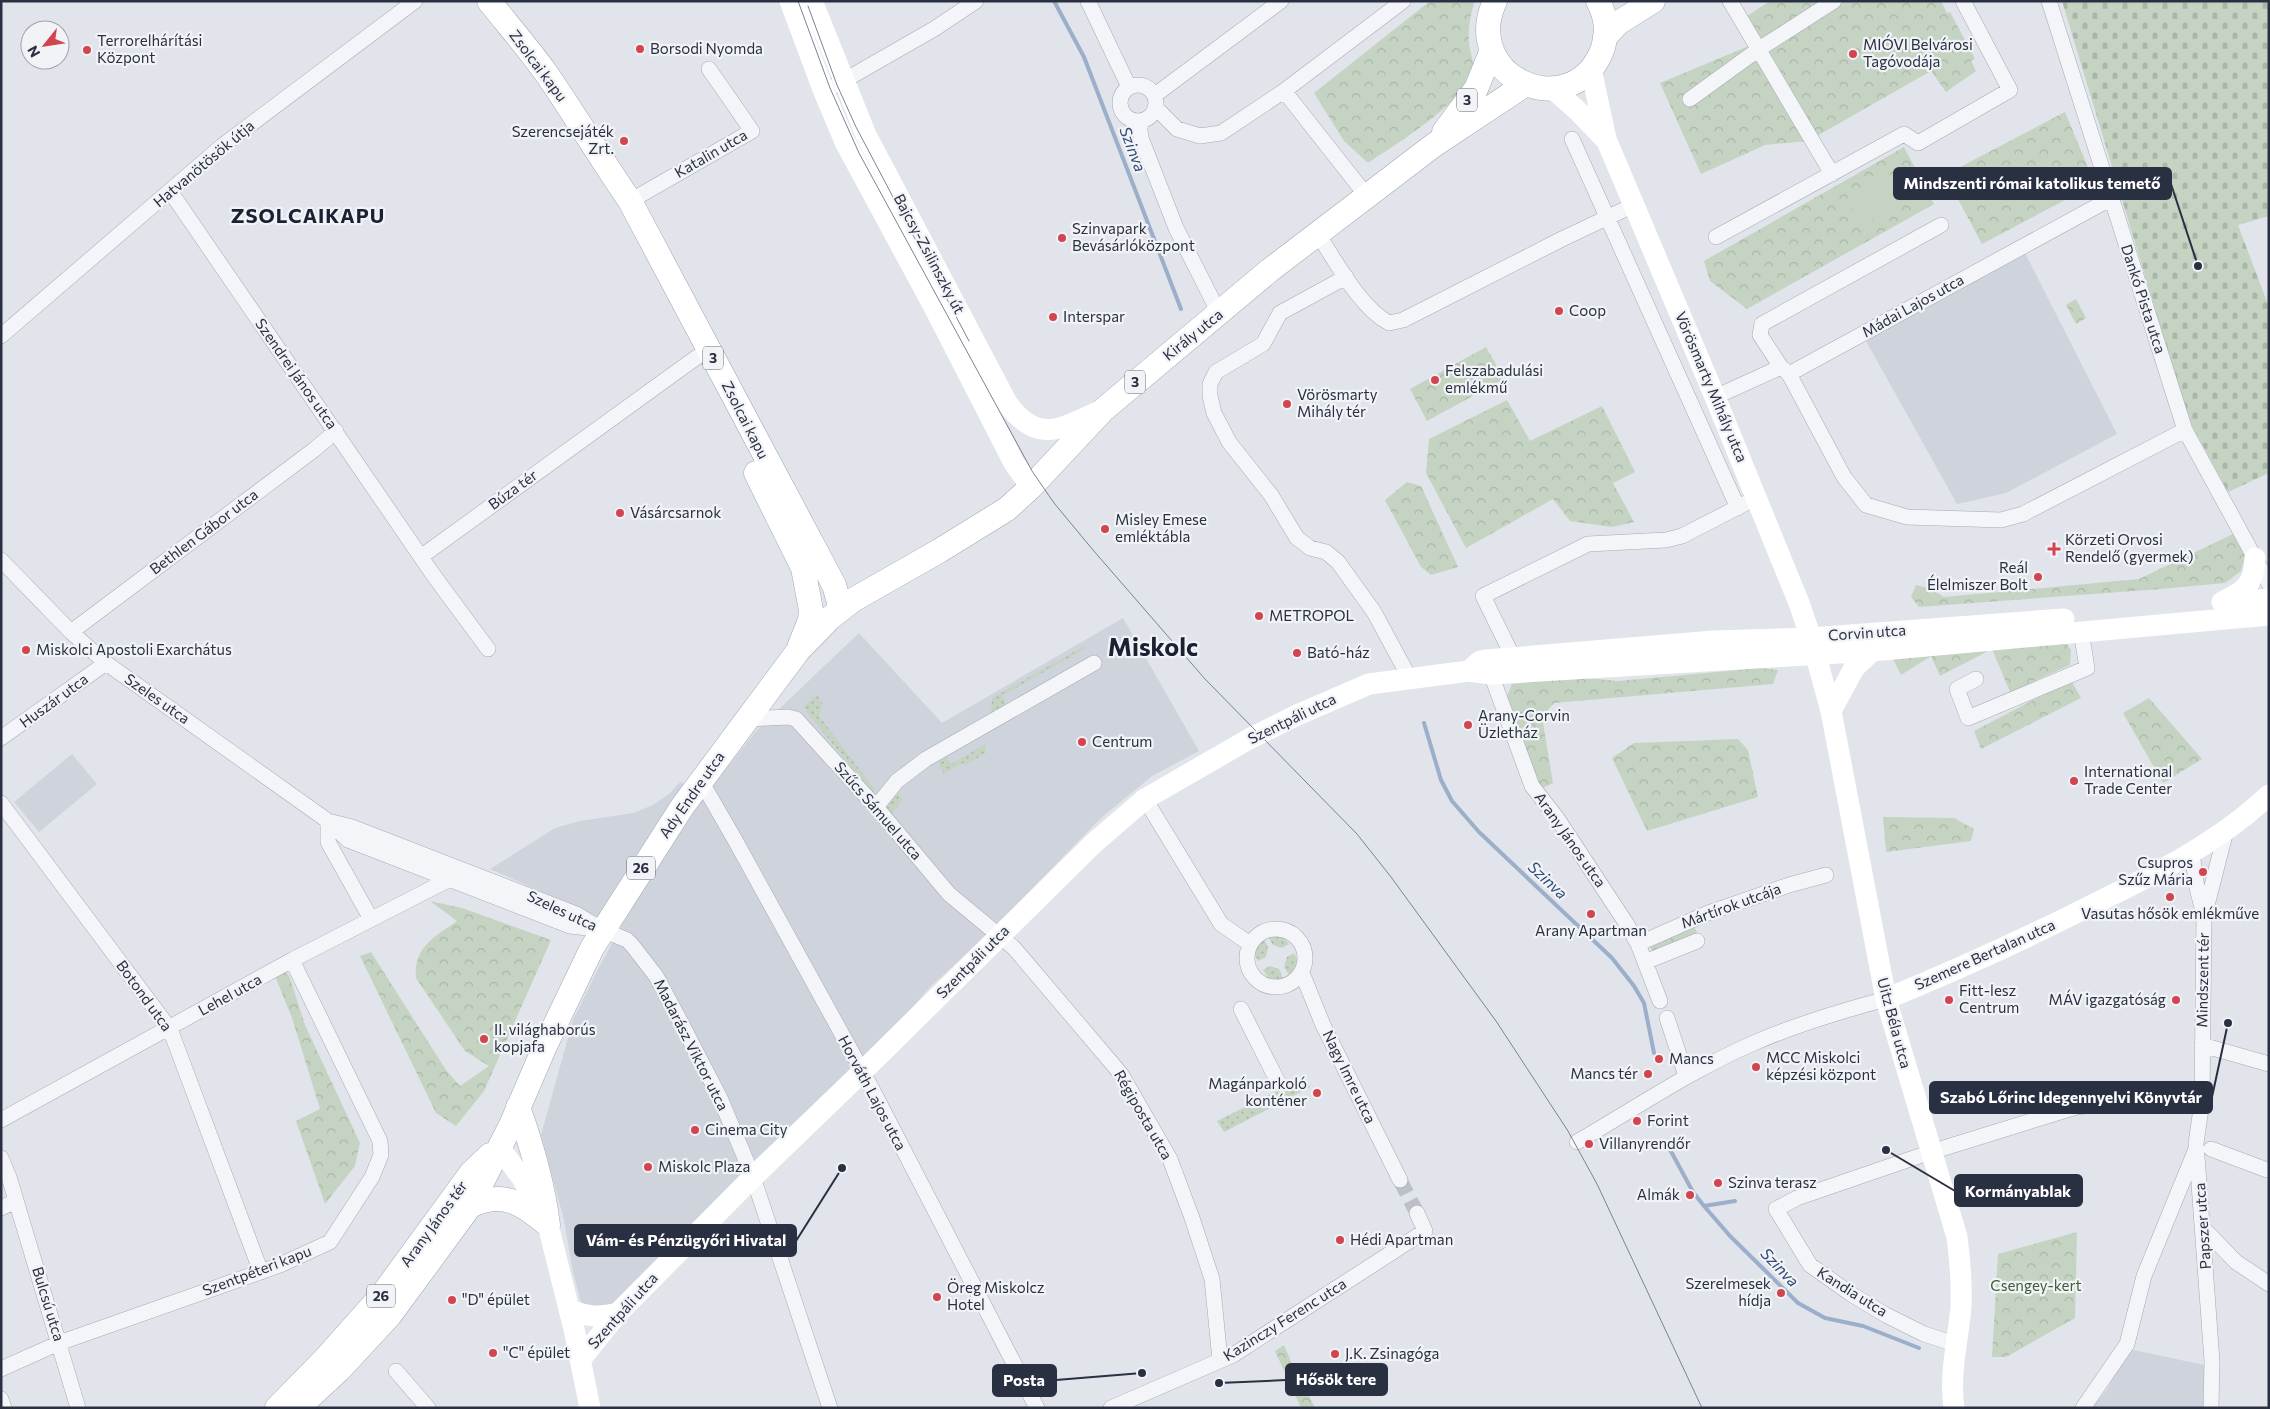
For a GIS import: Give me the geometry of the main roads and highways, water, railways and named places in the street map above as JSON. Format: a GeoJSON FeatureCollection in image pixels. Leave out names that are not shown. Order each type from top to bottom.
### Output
{"type":"FeatureCollection","features":[{"type":"Feature","properties":{"kind":"main road","name":"Zsolcai kapu"},"geometry":{"type":"LineString","coordinates":[[489,1],[545,71],[576,116],[600,158],[630,201],[834,585],[841,609]]}},
{"type":"Feature","properties":{"kind":"main road"},"geometry":{"type":"LineString","coordinates":[[1495,1],[1488,24],[1488,37],[1496,59],[1508,74],[1526,84],[1552,88],[1573,82],[1591,69],[1598,59],[1605,37],[1605,19],[1600,2]]}},
{"type":"Feature","properties":{"kind":"main road"},"geometry":{"type":"LineString","coordinates":[[1605,37],[1618,23],[1653,1]]}},
{"type":"Feature","properties":{"kind":"main road","name":"Király utca"},"geometry":{"type":"LineString","coordinates":[[1434,145],[1476,89],[1492,50]]}},
{"type":"Feature","properties":{"kind":"main road","name":"Király utca"},"geometry":{"type":"LineString","coordinates":[[1031,487],[1103,410],[1317,233],[1434,145],[1526,84]]}},
{"type":"Feature","properties":{"kind":"main road","name":"Zsolcai kapu"},"geometry":{"type":"LineString","coordinates":[[600,158],[618,207],[697,357],[803,568]]}},
{"type":"Feature","properties":{"kind":"main road","name":"Ady Endre utca"},"geometry":{"type":"LineString","coordinates":[[518,1107],[583,964],[603,930],[657,844],[701,781],[798,651],[841,609],[995,517],[1031,487]]}},
{"type":"Feature","properties":{"kind":"main road"},"geometry":{"type":"LineString","coordinates":[[798,651],[810,620],[810,598],[803,568]]}},
{"type":"Feature","properties":{"kind":"main road","name":"3"},"geometry":{"type":"LineString","coordinates":[[803,568],[820,597],[841,609]]}},
{"type":"Feature","properties":{"kind":"main road","name":"Ady Endre utca"},"geometry":{"type":"LineString","coordinates":[[810,620],[823,613],[841,609]]}},
{"type":"Feature","properties":{"kind":"main road"},"geometry":{"type":"LineString","coordinates":[[470,1206],[484,1200],[501,1198],[525,1206],[548,1225],[544,1191],[538,1165],[518,1107]]}},
{"type":"Feature","properties":{"kind":"main road","name":"26"},"geometry":{"type":"LineString","coordinates":[[470,1206],[482,1187],[518,1107]]}},
{"type":"Feature","properties":{"kind":"main road","name":"Arany János tér"},"geometry":{"type":"LineString","coordinates":[[277,1408],[326,1360],[382,1295],[471,1173],[499,1147]]}},
{"type":"Feature","properties":{"kind":"main road","name":"Arany János tér"},"geometry":{"type":"LineString","coordinates":[[298,1408],[339,1370],[390,1315],[470,1206]]}},
{"type":"Feature","properties":{"kind":"waterway","name":"Szinva"},"geometry":{"type":"LineString","coordinates":[[1054,1],[1084,57],[1181,309]]}},
{"type":"Feature","properties":{"kind":"waterway","name":"Szinva"},"geometry":{"type":"LineString","coordinates":[[1424,723],[1441,780],[1452,801],[1479,832],[1612,958],[1634,986],[1644,1003],[1654,1053]]}},
{"type":"Feature","properties":{"kind":"waterway","name":"Szinva"},"geometry":{"type":"LineString","coordinates":[[1667,1144],[1693,1192],[1704,1206],[1730,1236],[1798,1303],[1825,1318],[1863,1326],[1919,1348]]}},
{"type":"Feature","properties":{"kind":"waterway"},"geometry":{"type":"LineString","coordinates":[[1704,1206],[1735,1201]]}},
{"type":"Feature","properties":{"kind":"tunnel"},"geometry":{"type":"LineString","coordinates":[[1400,1180],[1417,1213]]}},
{"type":"Feature","properties":{"kind":"tram line"},"geometry":{"type":"LineString","coordinates":[[798,1],[830,88],[859,153],[1032,471],[1054,503],[1093,550],[1205,679],[1357,834],[1391,877],[1496,1021],[1568,1131],[1597,1184],[1702,1408]]}},
{"type":"Feature","properties":{"kind":"tram line"},"geometry":{"type":"LineString","coordinates":[[808,6],[837,85],[856,127],[969,341]]}},
{"type":"Feature","properties":{"kind":"place","name":"Borsodi Nyomda"},"geometry":{"type":"Point","coordinates":[640,49]}},
{"type":"Feature","properties":{"kind":"place","name":"Terrorelhárítási Központ"},"geometry":{"type":"Point","coordinates":[87,50]}},
{"type":"Feature","properties":{"kind":"place","name":"MIÓVI Belvárosi Tagóvodája"},"geometry":{"type":"Point","coordinates":[1853,54]}},
{"type":"Feature","properties":{"kind":"place","name":"Szerencsejáték Zrt."},"geometry":{"type":"Point","coordinates":[624,141]}},
{"type":"Feature","properties":{"kind":"place","name":"Szinvapark Bevásárlóközpont"},"geometry":{"type":"Point","coordinates":[1062,238]}},
{"type":"Feature","properties":{"kind":"place","name":"Mindszenti római katolikus temető"},"geometry":{"type":"Point","coordinates":[2198,266]}},
{"type":"Feature","properties":{"kind":"place","name":"Coop"},"geometry":{"type":"Point","coordinates":[1559,311]}},
{"type":"Feature","properties":{"kind":"place","name":"Interspar"},"geometry":{"type":"Point","coordinates":[1053,317]}},
{"type":"Feature","properties":{"kind":"place","name":"Felszabadulási emlékmű"},"geometry":{"type":"Point","coordinates":[1435,380]}},
{"type":"Feature","properties":{"kind":"place","name":"Vörösmarty Mihály tér"},"geometry":{"type":"Point","coordinates":[1287,404]}},
{"type":"Feature","properties":{"kind":"place","name":"Vásárcsarnok"},"geometry":{"type":"Point","coordinates":[620,513]}},
{"type":"Feature","properties":{"kind":"place","name":"Misley Emese emléktábla"},"geometry":{"type":"Point","coordinates":[1105,529]}},
{"type":"Feature","properties":{"kind":"place","name":"Körzeti Orvosi Rendelő (gyermek)"},"geometry":{"type":"Point","coordinates":[2054,549]}},
{"type":"Feature","properties":{"kind":"place","name":"Reál Élelmiszer Bolt"},"geometry":{"type":"Point","coordinates":[2038,577]}},
{"type":"Feature","properties":{"kind":"place","name":"METROPOL"},"geometry":{"type":"Point","coordinates":[1259,616]}},
{"type":"Feature","properties":{"kind":"place","name":"Miskolci Apostoli Exarchátus"},"geometry":{"type":"Point","coordinates":[26,650]}},
{"type":"Feature","properties":{"kind":"place","name":"Bató-ház"},"geometry":{"type":"Point","coordinates":[1297,653]}},
{"type":"Feature","properties":{"kind":"place","name":"Arany-Corvin Üzletház"},"geometry":{"type":"Point","coordinates":[1468,725]}},
{"type":"Feature","properties":{"kind":"place","name":"Centrum"},"geometry":{"type":"Point","coordinates":[1082,742]}},
{"type":"Feature","properties":{"kind":"place","name":"International Trade Center"},"geometry":{"type":"Point","coordinates":[2074,781]}},
{"type":"Feature","properties":{"kind":"place","name":"Csupros Szűz Mária"},"geometry":{"type":"Point","coordinates":[2203,872]}},
{"type":"Feature","properties":{"kind":"place","name":"Vasutas hősök emlékműve"},"geometry":{"type":"Point","coordinates":[2170,897]}},
{"type":"Feature","properties":{"kind":"place","name":"Arany Apartman"},"geometry":{"type":"Point","coordinates":[1591,914]}},
{"type":"Feature","properties":{"kind":"place","name":"Fitt-lesz Centrum"},"geometry":{"type":"Point","coordinates":[1949,1000]}},
{"type":"Feature","properties":{"kind":"place","name":"MÁV igazgatóság"},"geometry":{"type":"Point","coordinates":[2176,1000]}},
{"type":"Feature","properties":{"kind":"place","name":"Szabó Lőrinc Idegennyelvi Könyvtár"},"geometry":{"type":"Point","coordinates":[2228,1023]}},
{"type":"Feature","properties":{"kind":"place","name":"II. világhaborús kopjafa"},"geometry":{"type":"Point","coordinates":[484,1039]}},
{"type":"Feature","properties":{"kind":"place","name":"Mancs"},"geometry":{"type":"Point","coordinates":[1659,1059]}},
{"type":"Feature","properties":{"kind":"place","name":"MCC Miskolci képzési központ"},"geometry":{"type":"Point","coordinates":[1756,1067]}},
{"type":"Feature","properties":{"kind":"place","name":"Mancs tér"},"geometry":{"type":"Point","coordinates":[1648,1074]}},
{"type":"Feature","properties":{"kind":"place","name":"Magánparkoló konténer"},"geometry":{"type":"Point","coordinates":[1317,1093]}},
{"type":"Feature","properties":{"kind":"place","name":"Forint"},"geometry":{"type":"Point","coordinates":[1637,1121]}},
{"type":"Feature","properties":{"kind":"place","name":"Cinema City"},"geometry":{"type":"Point","coordinates":[695,1130]}},
{"type":"Feature","properties":{"kind":"place","name":"Villanyrendőr"},"geometry":{"type":"Point","coordinates":[1589,1144]}},
{"type":"Feature","properties":{"kind":"place","name":"Kormányablak"},"geometry":{"type":"Point","coordinates":[1886,1150]}},
{"type":"Feature","properties":{"kind":"place","name":"Miskolc Plaza"},"geometry":{"type":"Point","coordinates":[648,1167]}},
{"type":"Feature","properties":{"kind":"place","name":"Vám- és Pénzügyőri Hivatal"},"geometry":{"type":"Point","coordinates":[842,1168]}},
{"type":"Feature","properties":{"kind":"place","name":"Szinva terasz"},"geometry":{"type":"Point","coordinates":[1718,1183]}},
{"type":"Feature","properties":{"kind":"place","name":"Almák"},"geometry":{"type":"Point","coordinates":[1690,1195]}},
{"type":"Feature","properties":{"kind":"place","name":"Hédi Apartman"},"geometry":{"type":"Point","coordinates":[1340,1240]}},
{"type":"Feature","properties":{"kind":"place","name":"Szerelmesek hídja"},"geometry":{"type":"Point","coordinates":[1781,1293]}},
{"type":"Feature","properties":{"kind":"place","name":"Öreg Miskolcz Hotel"},"geometry":{"type":"Point","coordinates":[937,1297]}},
{"type":"Feature","properties":{"kind":"place","name":"\"D\" épület"},"geometry":{"type":"Point","coordinates":[452,1300]}},
{"type":"Feature","properties":{"kind":"place","name":"\"C\" épület"},"geometry":{"type":"Point","coordinates":[493,1353]}},
{"type":"Feature","properties":{"kind":"place","name":"J.K. Zsinagóga"},"geometry":{"type":"Point","coordinates":[1335,1354]}},
{"type":"Feature","properties":{"kind":"place","name":"Posta"},"geometry":{"type":"Point","coordinates":[1142,1373]}},
{"type":"Feature","properties":{"kind":"place","name":"Hősök tere"},"geometry":{"type":"Point","coordinates":[1219,1383]}},
{"type":"Feature","properties":{"kind":"district","name":"ZSOLCAIKAPU"},"geometry":{"type":"Point","coordinates":[308,216]}},
{"type":"Feature","properties":{"kind":"district","name":"Miskolc"},"geometry":{"type":"Point","coordinates":[1153,647]}},
{"type":"Feature","properties":{"kind":"park label","name":"Csengey-kert"},"geometry":{"type":"Point","coordinates":[2036,1286]}}]}
